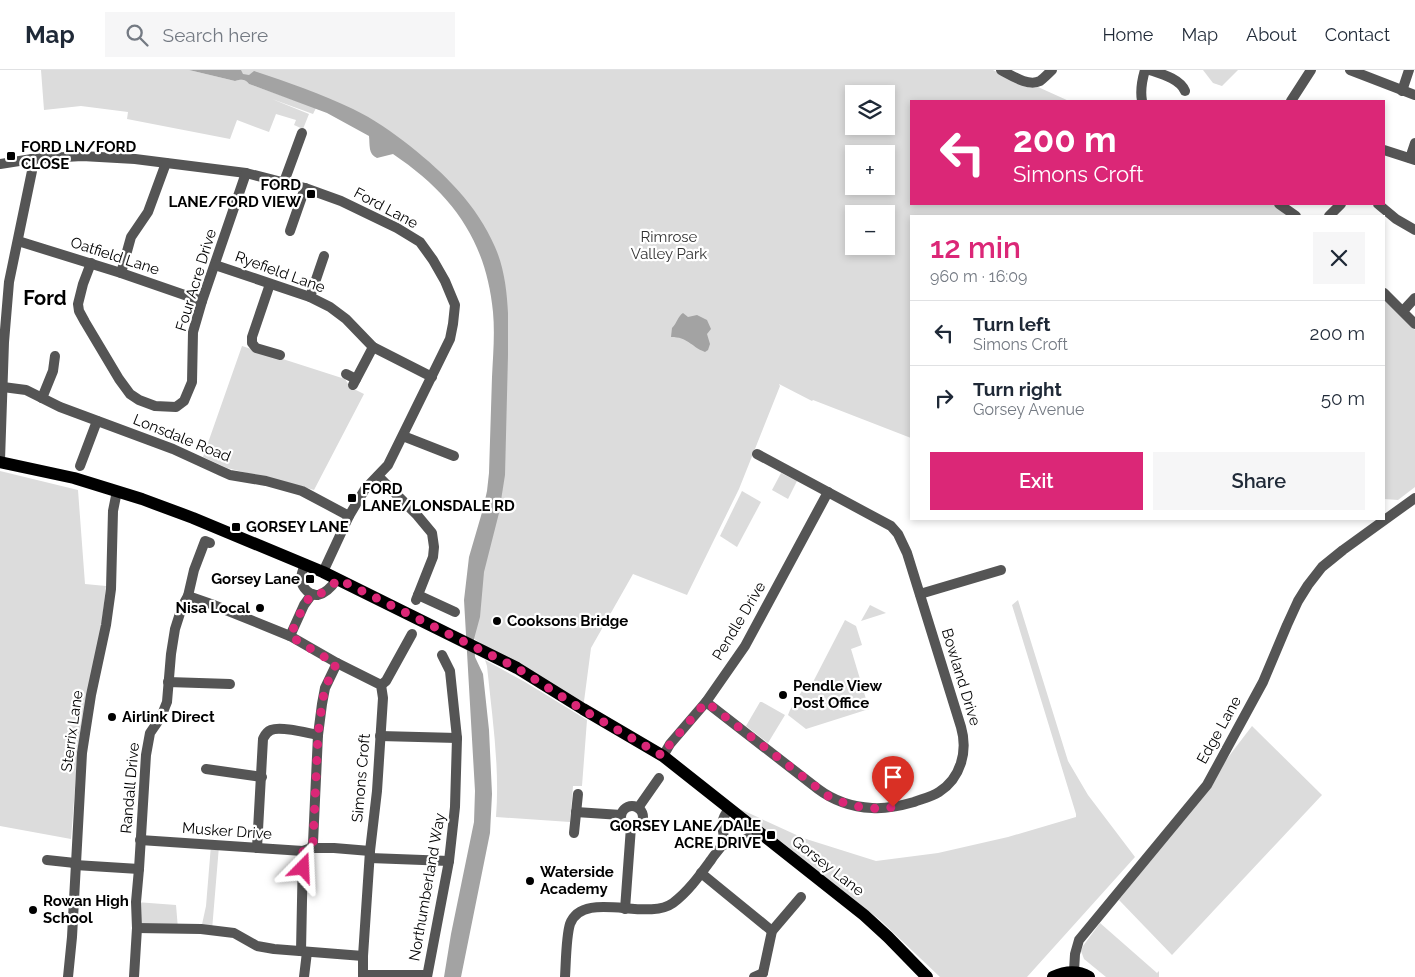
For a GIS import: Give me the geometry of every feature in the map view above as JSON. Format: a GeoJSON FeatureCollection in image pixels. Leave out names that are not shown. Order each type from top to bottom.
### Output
{"type":"FeatureCollection","features":[{"type":"Feature","properties":{"kind":"main road","name":"Gorsey Lane"},"geometry":{"type":"LineString","coordinates":[[0,461],[56,474],[117,492],[193,518],[323,572],[397,610],[451,634],[530,675],[583,710],[663,756],[864,915],[927,977]]}},
{"type":"Feature","properties":{"kind":"main road"},"geometry":{"type":"LineString","coordinates":[[1053,977],[1065,972],[1074,971],[1089,977]]}},
{"type":"Feature","properties":{"kind":"street"},"geometry":{"type":"LineString","coordinates":[[1001,70],[1030,83],[1041,80],[1052,70]]}},
{"type":"Feature","properties":{"kind":"street"},"geometry":{"type":"LineString","coordinates":[[1142,100],[1145,70]]}},
{"type":"Feature","properties":{"kind":"street"},"geometry":{"type":"LineString","coordinates":[[1150,70],[1179,82],[1185,91]]}},
{"type":"Feature","properties":{"kind":"street"},"geometry":{"type":"LineString","coordinates":[[1292,100],[1311,70]]}},
{"type":"Feature","properties":{"kind":"street"},"geometry":{"type":"LineString","coordinates":[[1350,70],[1415,95]]}},
{"type":"Feature","properties":{"kind":"street"},"geometry":{"type":"LineString","coordinates":[[1402,91],[1409,70]]}},
{"type":"Feature","properties":{"kind":"street"},"geometry":{"type":"LineString","coordinates":[[284,182],[302,132]]}},
{"type":"Feature","properties":{"kind":"street"},"geometry":{"type":"LineString","coordinates":[[1385,150],[1412,159],[1415,143]]}},
{"type":"Feature","properties":{"kind":"street","name":"Ford Lane"},"geometry":{"type":"LineString","coordinates":[[0,164],[32,159],[82,156],[135,159],[246,173],[305,188],[341,201],[397,228],[420,242],[445,281],[455,305],[450,339],[388,465],[365,489],[349,516],[323,572]]}},
{"type":"Feature","properties":{"kind":"street"},"geometry":{"type":"LineString","coordinates":[[0,461],[5,282],[18,241],[32,171],[32,159]]}},
{"type":"Feature","properties":{"kind":"street"},"geometry":{"type":"LineString","coordinates":[[121,272],[131,237],[148,212],[166,163]]}},
{"type":"Feature","properties":{"kind":"street","name":"Four Acre Drive"},"geometry":{"type":"LineString","coordinates":[[91,263],[78,304],[80,312],[119,379],[130,394],[139,400],[156,406],[176,407],[184,401],[192,382],[193,332],[246,173]]}},
{"type":"Feature","properties":{"kind":"street"},"geometry":{"type":"LineString","coordinates":[[290,231],[305,188]]}},
{"type":"Feature","properties":{"kind":"street"},"geometry":{"type":"LineString","coordinates":[[1280,205],[1295,215]]}},
{"type":"Feature","properties":{"kind":"street"},"geometry":{"type":"LineString","coordinates":[[1379,205],[1396,219],[1415,230]]}},
{"type":"Feature","properties":{"kind":"street","name":"Oatfield Lane"},"geometry":{"type":"LineString","coordinates":[[18,241],[121,272],[202,301]]}},
{"type":"Feature","properties":{"kind":"street"},"geometry":{"type":"LineString","coordinates":[[310,297],[324,256]]}},
{"type":"Feature","properties":{"kind":"street","name":"Ryefield Lane"},"geometry":{"type":"LineString","coordinates":[[215,265],[310,297],[330,307],[372,347],[432,377]]}},
{"type":"Feature","properties":{"kind":"street"},"geometry":{"type":"LineString","coordinates":[[270,284],[252,337],[252,343],[256,348],[280,355]]}},
{"type":"Feature","properties":{"kind":"street"},"geometry":{"type":"LineString","coordinates":[[1385,294],[1415,324]]}},
{"type":"Feature","properties":{"kind":"street"},"geometry":{"type":"LineString","coordinates":[[1403,311],[1415,298]]}},
{"type":"Feature","properties":{"kind":"street"},"geometry":{"type":"LineString","coordinates":[[346,374],[355,382],[372,347]]}},
{"type":"Feature","properties":{"kind":"street"},"geometry":{"type":"LineString","coordinates":[[42,398],[53,371],[55,356]]}},
{"type":"Feature","properties":{"kind":"street","name":"Lonsdale Road"},"geometry":{"type":"LineString","coordinates":[[3,387],[26,390],[60,407],[173,449],[210,467],[230,474],[302,490],[349,516]]}},
{"type":"Feature","properties":{"kind":"street"},"geometry":{"type":"LineString","coordinates":[[80,466],[97,421]]}},
{"type":"Feature","properties":{"kind":"street"},"geometry":{"type":"LineString","coordinates":[[403,436],[454,456]]}},
{"type":"Feature","properties":{"kind":"street","name":"Bowland Drive"},"geometry":{"type":"LineString","coordinates":[[706,702],[818,789],[842,803],[872,808],[890,808],[933,795],[948,784],[957,772],[962,758],[964,741],[960,722],[904,544],[896,531],[891,526],[757,454]]}},
{"type":"Feature","properties":{"kind":"street"},"geometry":{"type":"LineString","coordinates":[[378,476],[432,533],[433,557],[417,598],[456,612]]}},
{"type":"Feature","properties":{"kind":"street","name":"Sterrix Lane"},"geometry":{"type":"LineString","coordinates":[[68,977],[82,753],[111,589],[113,511],[117,492]]}},
{"type":"Feature","properties":{"kind":"street","name":"Pendle Drive"},"geometry":{"type":"LineString","coordinates":[[663,756],[670,744],[706,702],[745,646],[828,492]]}},
{"type":"Feature","properties":{"kind":"street","name":"Edge Lane"},"geometry":{"type":"LineString","coordinates":[[1385,520],[1415,498]]}},
{"type":"Feature","properties":{"kind":"street","name":"Edge Lane"},"geometry":{"type":"LineString","coordinates":[[1074,971],[1075,954],[1079,940],[1207,785],[1263,682],[1286,625],[1308,585],[1322,567],[1385,520]]}},
{"type":"Feature","properties":{"kind":"street","name":"Randall Drive"},"geometry":{"type":"LineString","coordinates":[[134,977],[137,928],[136,902],[140,869],[140,840],[146,755],[150,733],[167,702],[175,629],[182,607],[188,596],[194,570],[205,541]]}},
{"type":"Feature","properties":{"kind":"street"},"geometry":{"type":"LineString","coordinates":[[305,564],[301,582],[312,594],[318,595],[324,592],[338,579]]}},
{"type":"Feature","properties":{"kind":"street"},"geometry":{"type":"LineString","coordinates":[[920,594],[1001,570]]}},
{"type":"Feature","properties":{"kind":"street"},"geometry":{"type":"LineString","coordinates":[[290,636],[304,605],[312,594]]}},
{"type":"Feature","properties":{"kind":"street"},"geometry":{"type":"LineString","coordinates":[[188,596],[290,636],[336,664],[381,685],[386,681],[412,634]]}},
{"type":"Feature","properties":{"kind":"street","name":"Northumberland Way"},"geometry":{"type":"LineString","coordinates":[[427,976],[449,861],[457,765],[457,738],[450,671],[442,655]]}},
{"type":"Feature","properties":{"kind":"street"},"geometry":{"type":"LineString","coordinates":[[304,977],[302,938],[307,850],[313,843],[318,735],[325,688],[336,664]]}},
{"type":"Feature","properties":{"kind":"street"},"geometry":{"type":"LineString","coordinates":[[168,682],[230,684]]}},
{"type":"Feature","properties":{"kind":"street","name":"Simons Croft"},"geometry":{"type":"LineString","coordinates":[[363,976],[370,855],[383,698],[381,685]]}},
{"type":"Feature","properties":{"kind":"street"},"geometry":{"type":"LineString","coordinates":[[256,848],[265,734],[268,731],[279,729],[318,735]]}},
{"type":"Feature","properties":{"kind":"street"},"geometry":{"type":"LineString","coordinates":[[380,736],[457,738]]}},
{"type":"Feature","properties":{"kind":"street"},"geometry":{"type":"LineString","coordinates":[[206,769],[262,776]]}},
{"type":"Feature","properties":{"kind":"street"},"geometry":{"type":"LineString","coordinates":[[638,808],[659,778]]}},
{"type":"Feature","properties":{"kind":"street"},"geometry":{"type":"LineString","coordinates":[[574,833],[578,794]]}},
{"type":"Feature","properties":{"kind":"street"},"geometry":{"type":"LineString","coordinates":[[629,806],[638,808],[642,814],[642,820],[638,826],[631,828],[622,822],[621,816],[629,806]]}},
{"type":"Feature","properties":{"kind":"street"},"geometry":{"type":"LineString","coordinates":[[565,977],[570,923],[574,917],[588,908],[597,907],[650,910],[668,907],[680,897],[701,873],[721,846],[723,837],[722,819],[729,809]]}},
{"type":"Feature","properties":{"kind":"street"},"geometry":{"type":"LineString","coordinates":[[576,812],[621,816]]}},
{"type":"Feature","properties":{"kind":"street"},"geometry":{"type":"LineString","coordinates":[[625,909],[631,828]]}},
{"type":"Feature","properties":{"kind":"street"},"geometry":{"type":"LineString","coordinates":[[721,846],[746,840],[756,831]]}},
{"type":"Feature","properties":{"kind":"street","name":"Musker Drive"},"geometry":{"type":"LineString","coordinates":[[140,840],[256,848],[307,850],[334,848],[370,855],[449,861]]}},
{"type":"Feature","properties":{"kind":"street"},"geometry":{"type":"LineString","coordinates":[[47,859],[75,864],[140,869]]}},
{"type":"Feature","properties":{"kind":"street"},"geometry":{"type":"LineString","coordinates":[[701,873],[772,930]]}},
{"type":"Feature","properties":{"kind":"street"},"geometry":{"type":"LineString","coordinates":[[761,976],[772,930],[800,897]]}},
{"type":"Feature","properties":{"kind":"street"},"geometry":{"type":"LineString","coordinates":[[137,928],[201,929],[234,933],[257,946],[304,952],[363,956]]}},
{"type":"Feature","properties":{"kind":"street"},"geometry":{"type":"LineString","coordinates":[[363,976],[427,976]]}},
{"type":"Feature","properties":{"kind":"green space"},"geometry":{"type":"Polygon","coordinates":[[[41,70],[189,70],[235,81],[245,80],[249,84],[316,108],[313,114],[272,99],[309,114],[303,129],[294,125],[296,120],[276,114],[269,132],[237,120],[230,139],[127,119],[128,112],[81,106],[44,110],[41,70]]]}},
{"type":"Feature","properties":{"kind":"green space","name":"Rimrose Valley Park"},"geometry":{"type":"Polygon","coordinates":[[[220,70],[993,70],[1026,87],[1038,87],[1067,100],[910,100],[910,205],[1276,205],[1290,215],[910,215],[910,438],[812,401],[779,384],[780,386],[739,489],[687,595],[633,574],[591,648],[583,709],[470,636],[490,515],[499,299],[460,203],[366,125],[220,70]]]}},
{"type":"Feature","properties":{"kind":"green space"},"geometry":{"type":"Polygon","coordinates":[[[1203,70],[1238,70],[1222,86],[1213,83],[1203,70]]]}},
{"type":"Feature","properties":{"kind":"green space"},"geometry":{"type":"Polygon","coordinates":[[[1385,300],[1415,330],[1415,487],[1398,500],[1385,499],[1385,300]]]}},
{"type":"Feature","properties":{"kind":"green space"},"geometry":{"type":"Polygon","coordinates":[[[242,346],[345,379],[350,387],[364,394],[314,490],[227,468],[203,457],[242,346]]]}},
{"type":"Feature","properties":{"kind":"green space"},"geometry":{"type":"Polygon","coordinates":[[[0,471],[78,490],[85,584],[106,586],[102,621],[77,762],[71,839],[0,826],[0,471]]]}},
{"type":"Feature","properties":{"kind":"green space"},"geometry":{"type":"Polygon","coordinates":[[[781,473],[797,481],[788,499],[772,490],[781,473]]]}},
{"type":"Feature","properties":{"kind":"green space"},"geometry":{"type":"Polygon","coordinates":[[[742,491],[761,502],[737,547],[720,536],[742,491]]]}},
{"type":"Feature","properties":{"kind":"green space"},"geometry":{"type":"Polygon","coordinates":[[[1018,600],[1068,761],[1088,795],[1135,857],[1027,977],[940,977],[880,920],[740,809],[803,838],[876,861],[938,853],[1008,837],[1076,817],[1012,605],[1018,600]]]}},
{"type":"Feature","properties":{"kind":"green space"},"geometry":{"type":"Polygon","coordinates":[[[870,605],[886,613],[861,621],[870,605]]]}},
{"type":"Feature","properties":{"kind":"green space"},"geometry":{"type":"Polygon","coordinates":[[[845,620],[856,626],[862,645],[851,649],[869,709],[806,729],[788,715],[807,683],[813,682],[845,620]]]}},
{"type":"Feature","properties":{"kind":"green space"},"geometry":{"type":"Polygon","coordinates":[[[485,660],[587,720],[582,786],[573,786],[570,822],[496,817],[496,760],[485,660]]]}},
{"type":"Feature","properties":{"kind":"green space"},"geometry":{"type":"Polygon","coordinates":[[[760,702],[785,715],[768,743],[746,726],[760,702]]]}},
{"type":"Feature","properties":{"kind":"green space"},"geometry":{"type":"Polygon","coordinates":[[[1252,726],[1322,795],[1172,955],[1119,900],[1252,726]]]}},
{"type":"Feature","properties":{"kind":"green space"},"geometry":{"type":"Polygon","coordinates":[[[211,845],[219,846],[212,930],[201,929],[206,906],[211,845]]]}},
{"type":"Feature","properties":{"kind":"green space"},"geometry":{"type":"Polygon","coordinates":[[[136,902],[176,905],[178,929],[137,928],[136,902]]]}},
{"type":"Feature","properties":{"kind":"green space"},"geometry":{"type":"Polygon","coordinates":[[[1100,923],[1157,973],[1159,971],[1159,977],[1106,977],[1084,959],[1081,951],[1083,946],[1100,923]]]}},
{"type":"Feature","properties":{"kind":"shaded area"},"geometry":{"type":"Polygon","coordinates":[[[189,70],[241,70],[243,74],[249,75],[254,71],[329,98],[376,121],[423,157],[459,191],[488,232],[501,263],[508,313],[505,475],[499,513],[484,572],[480,617],[474,639],[475,657],[483,674],[489,730],[492,794],[490,833],[461,977],[444,977],[474,822],[475,791],[464,600],[469,557],[483,509],[489,473],[494,328],[489,286],[483,263],[463,221],[433,185],[393,154],[377,158],[374,156],[370,149],[369,136],[327,113],[249,84],[245,80],[235,81],[189,70]]]}},
{"type":"Feature","properties":{"kind":"shaded area"},"geometry":{"type":"Polygon","coordinates":[[[683,313],[688,317],[697,315],[707,320],[711,329],[707,334],[710,344],[705,352],[681,338],[671,337],[672,328],[683,313]]]}},
{"type":"Feature","properties":{"kind":"place","name":"FORD LN/FORD CLOSE"},"geometry":{"type":"Point","coordinates":[11,156]}},
{"type":"Feature","properties":{"kind":"place","name":"FORD LANE/FORD VIEW"},"geometry":{"type":"Point","coordinates":[311,194]}},
{"type":"Feature","properties":{"kind":"place","name":"FORD LANE/LONSDALE RD"},"geometry":{"type":"Point","coordinates":[352,498]}},
{"type":"Feature","properties":{"kind":"place","name":"GORSEY LANE"},"geometry":{"type":"Point","coordinates":[236,527]}},
{"type":"Feature","properties":{"kind":"place","name":"Gorsey Lane"},"geometry":{"type":"Point","coordinates":[310,579]}},
{"type":"Feature","properties":{"kind":"place","name":"Nisa Local"},"geometry":{"type":"Point","coordinates":[260,608]}},
{"type":"Feature","properties":{"kind":"place","name":"Cooksons Bridge"},"geometry":{"type":"Point","coordinates":[497,621]}},
{"type":"Feature","properties":{"kind":"place","name":"Pendle View Post Office"},"geometry":{"type":"Point","coordinates":[783,695]}},
{"type":"Feature","properties":{"kind":"place","name":"Airlink Direct"},"geometry":{"type":"Point","coordinates":[112,717]}},
{"type":"Feature","properties":{"kind":"place","name":"GORSEY LANE/DALE ACRE DRIVE"},"geometry":{"type":"Point","coordinates":[771,835]}},
{"type":"Feature","properties":{"kind":"place","name":"Waterside Academy"},"geometry":{"type":"Point","coordinates":[530,881]}},
{"type":"Feature","properties":{"kind":"place","name":"Rowan High School"},"geometry":{"type":"Point","coordinates":[33,910]}},
{"type":"Feature","properties":{"kind":"district","name":"Ford"},"geometry":{"type":"Point","coordinates":[45,298]}},
{"type":"Feature","properties":{"kind":"route"},"geometry":{"type":"LineString","coordinates":[[303,868],[303,851],[311,848],[313,843],[318,735],[322,704],[325,688],[336,664],[290,636],[304,605],[312,594],[318,595],[324,592],[338,579],[517,668],[583,710],[663,756],[670,744],[706,702],[828,796],[842,803],[857,806],[872,808],[893,807]]}}]}
